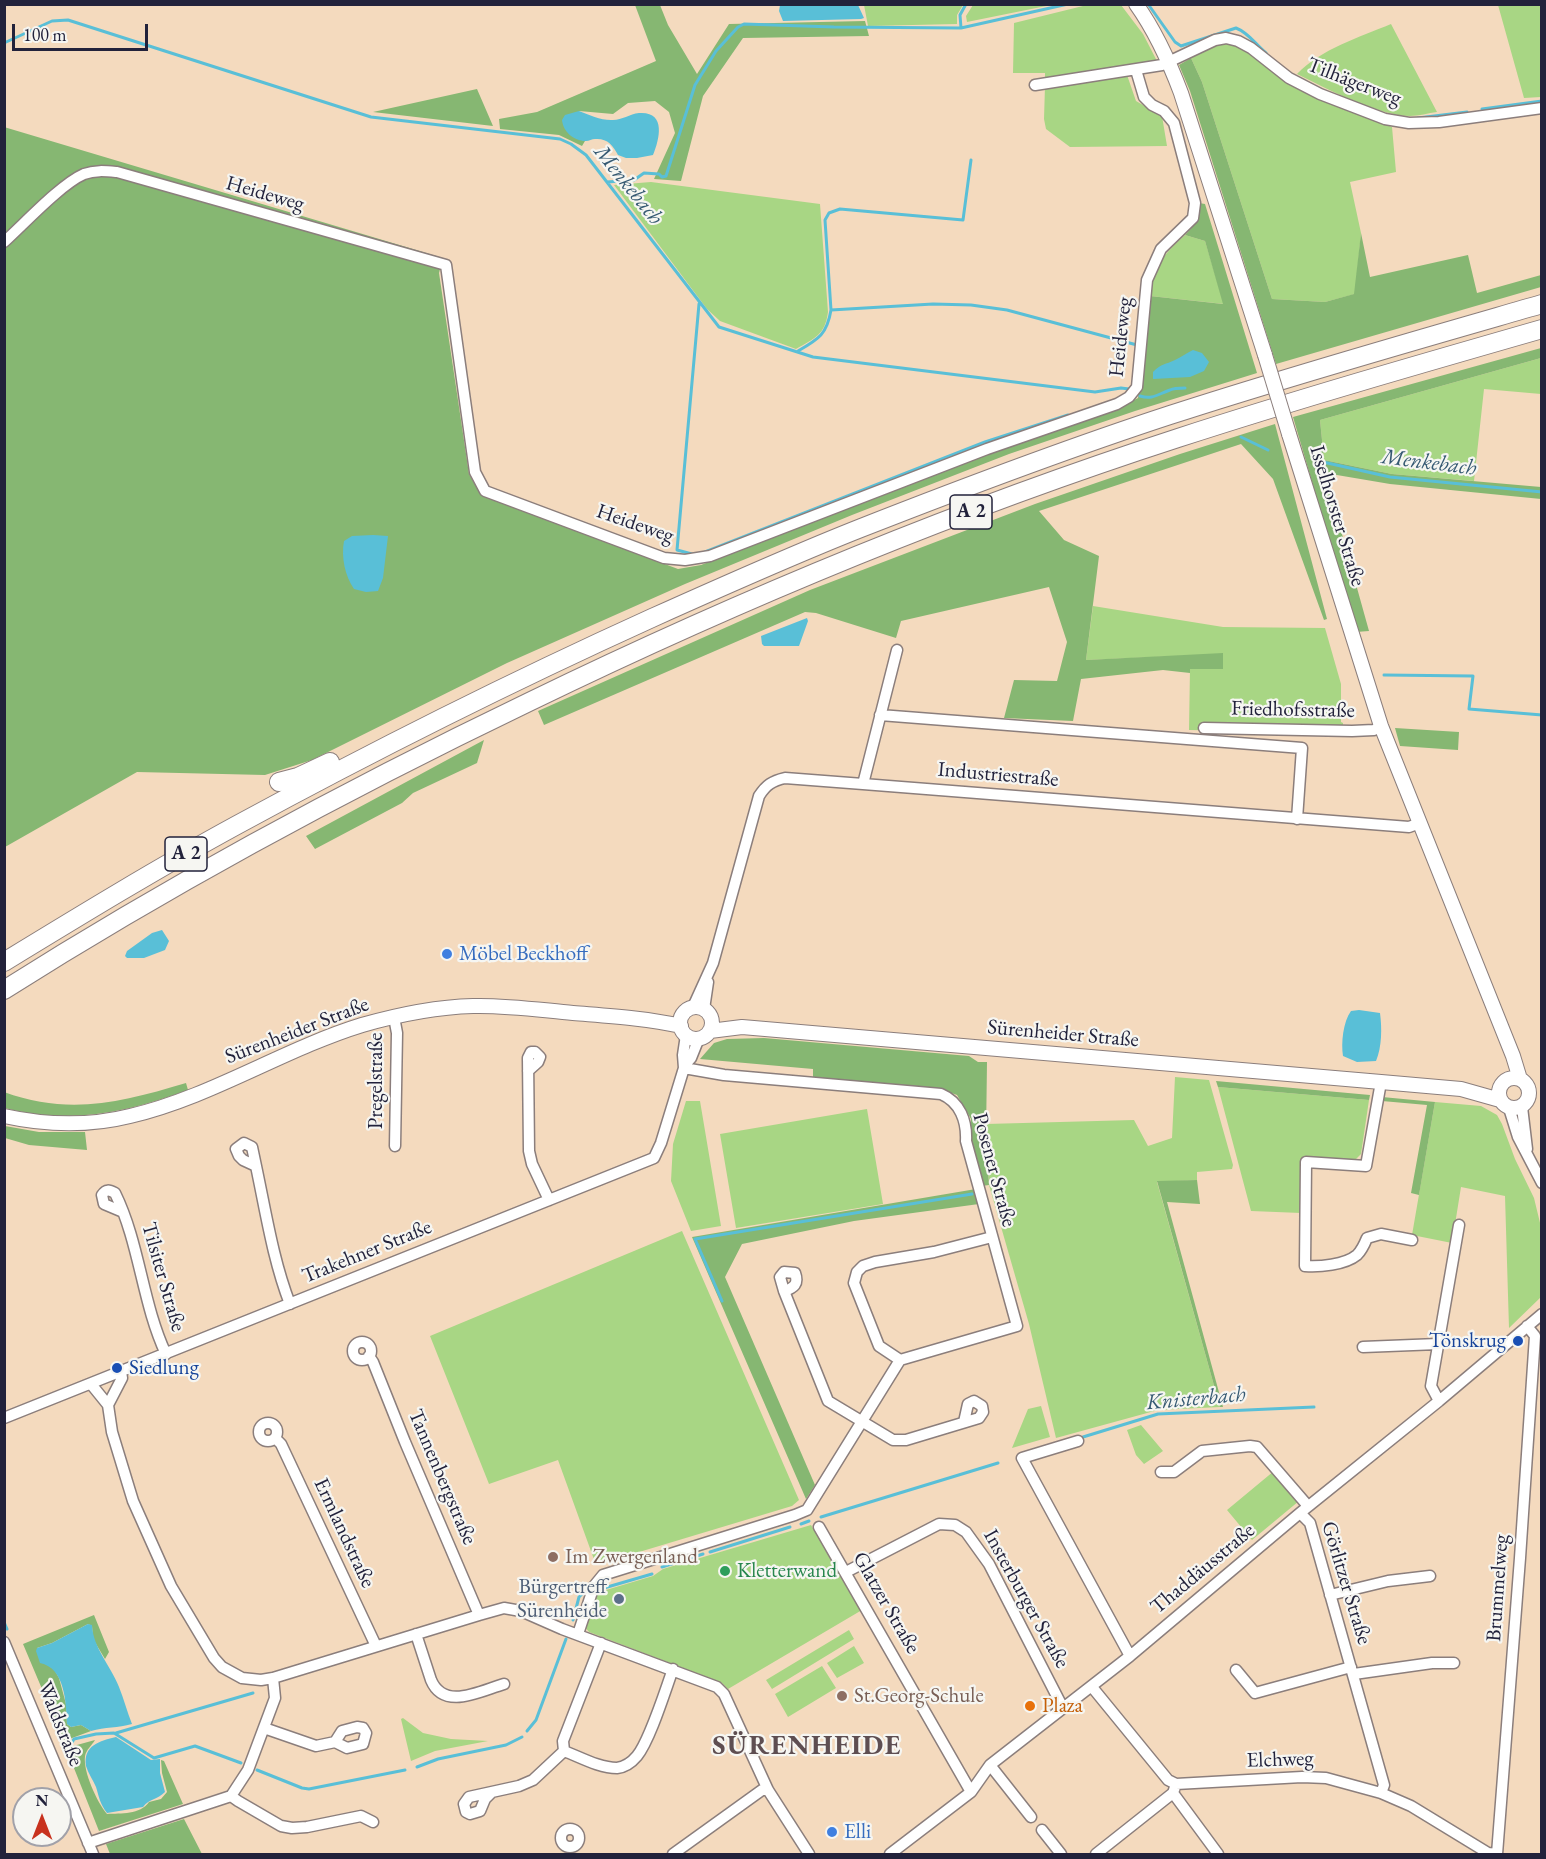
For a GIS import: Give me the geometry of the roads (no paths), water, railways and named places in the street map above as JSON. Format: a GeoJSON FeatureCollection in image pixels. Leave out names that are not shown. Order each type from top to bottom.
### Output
{"type":"FeatureCollection","features":[{"type":"Feature","properties":{"kind":"highway","name":"A 2"},"geometry":{"type":"LineString","coordinates":[[4,962],[234,826],[371,753],[592,645],[707,593],[901,513],[1013,470],[1167,416],[1340,362],[1542,304]]}},
{"type":"Feature","properties":{"kind":"highway","name":"A 2"},"geometry":{"type":"LineString","coordinates":[[4,990],[104,928],[334,799],[518,707],[715,615],[913,534],[1025,491],[1176,438],[1354,383],[1542,329]]}},
{"type":"Feature","properties":{"kind":"highway"},"geometry":{"type":"LineString","coordinates":[[279,782],[319,768],[354,750],[371,753]]}},
{"type":"Feature","properties":{"kind":"main road","name":"Isselhorster Straße"},"geometry":{"type":"LineString","coordinates":[[1137,4],[1152,27],[1169,61],[1187,112],[1381,726],[1505,1039],[1520,1094]]}},
{"type":"Feature","properties":{"kind":"main road","name":"Sürenheider Straße"},"geometry":{"type":"LineString","coordinates":[[4,1116],[60,1123],[130,1116],[175,1102],[362,1025],[427,1011],[473,1006],[696,1022],[1520,1094]]}},
{"type":"Feature","properties":{"kind":"street","name":"Tilhägerweg"},"geometry":{"type":"LineString","coordinates":[[1169,61],[1215,40],[1226,38],[1238,41],[1251,48],[1289,78],[1320,94],[1396,121],[1439,122],[1542,108]]}},
{"type":"Feature","properties":{"kind":"street"},"geometry":{"type":"LineString","coordinates":[[1035,85],[1136,70],[1162,65],[1169,61]]}},
{"type":"Feature","properties":{"kind":"street","name":"Heideweg"},"geometry":{"type":"LineString","coordinates":[[4,242],[69,182],[85,174],[103,170],[117,172],[446,265],[475,471],[485,491],[664,558],[685,560],[710,556],[987,449],[1117,404],[1129,397],[1137,387],[1147,280],[1161,249],[1193,218],[1195,203],[1174,123],[1164,111],[1144,98],[1136,70]]}},
{"type":"Feature","properties":{"kind":"street"},"geometry":{"type":"LineString","coordinates":[[862,784],[897,650]]}},
{"type":"Feature","properties":{"kind":"street"},"geometry":{"type":"LineString","coordinates":[[880,715],[1302,748],[1297,819]]}},
{"type":"Feature","properties":{"kind":"street","name":"Friedhofsstraße"},"geometry":{"type":"LineString","coordinates":[[1204,728],[1352,731],[1374,730],[1381,726]]}},
{"type":"Feature","properties":{"kind":"street","name":"Industriestraße"},"geometry":{"type":"LineString","coordinates":[[696,1022],[759,796],[765,787],[775,780],[785,778],[1409,827],[1420,823]]}},
{"type":"Feature","properties":{"kind":"street","name":"Pregelstraße"},"geometry":{"type":"LineString","coordinates":[[394,1017],[397,1034],[395,1146]]}},
{"type":"Feature","properties":{"kind":"street","name":"Trakehner Straße"},"geometry":{"type":"LineString","coordinates":[[4,1418],[654,1158],[661,1143],[684,1067],[691,1058],[696,1022]]}},
{"type":"Feature","properties":{"kind":"street","name":"Posener Straße"},"geometry":{"type":"LineString","coordinates":[[684,1067],[724,1075],[941,1095],[952,1099],[965,1121],[966,1141],[1017,1326],[900,1360]]}},
{"type":"Feature","properties":{"kind":"street"},"geometry":{"type":"LineString","coordinates":[[528,1071],[529,1151],[532,1164],[549,1200]]}},
{"type":"Feature","properties":{"kind":"street"},"geometry":{"type":"LineString","coordinates":[[1381,1082],[1366,1166],[1306,1162],[1305,1266],[1322,1268],[1358,1255],[1367,1238],[1381,1234],[1412,1240]]}},
{"type":"Feature","properties":{"kind":"street"},"geometry":{"type":"LineString","coordinates":[[1520,1094],[1518,1137],[1542,1183]]}},
{"type":"Feature","properties":{"kind":"street"},"geometry":{"type":"LineString","coordinates":[[256,1166],[274,1254],[290,1304]]}},
{"type":"Feature","properties":{"kind":"street","name":"Tilsiter Straße"},"geometry":{"type":"LineString","coordinates":[[123,1212],[138,1258],[156,1332],[166,1354]]}},
{"type":"Feature","properties":{"kind":"street"},"geometry":{"type":"LineString","coordinates":[[1439,1401],[1431,1386],[1459,1225]]}},
{"type":"Feature","properties":{"kind":"street"},"geometry":{"type":"LineString","coordinates":[[578,1634],[594,1586],[603,1575],[807,1510],[900,1360],[879,1346],[854,1283],[857,1272],[862,1266],[934,1252],[992,1237]]}},
{"type":"Feature","properties":{"kind":"street"},"geometry":{"type":"LineString","coordinates":[[784,1291],[828,1401],[892,1440],[906,1440],[964,1422]]}},
{"type":"Feature","properties":{"kind":"street","name":"Thaddäusstraße"},"geometry":{"type":"LineString","coordinates":[[890,1854],[970,1792],[990,1765],[1130,1656],[1542,1314]]}},
{"type":"Feature","properties":{"kind":"street","name":"Brummelweg"},"geometry":{"type":"LineString","coordinates":[[1497,1854],[1521,1558],[1535,1336],[1527,1326]]}},
{"type":"Feature","properties":{"kind":"street"},"geometry":{"type":"LineString","coordinates":[[1364,1347],[1438,1344]]}},
{"type":"Feature","properties":{"kind":"street","name":"Tannenbergstraße"},"geometry":{"type":"LineString","coordinates":[[369,1356],[479,1615]]}},
{"type":"Feature","properties":{"kind":"street"},"geometry":{"type":"LineString","coordinates":[[108,1405],[122,1378],[121,1372]]}},
{"type":"Feature","properties":{"kind":"street"},"geometry":{"type":"LineString","coordinates":[[92,1383],[108,1405],[117,1450],[133,1501],[150,1542],[171,1586],[207,1647],[214,1658],[230,1673],[253,1680],[273,1678],[479,1615],[504,1608],[514,1609],[717,1687],[724,1694],[768,1790],[809,1854]]}},
{"type":"Feature","properties":{"kind":"street","name":"Ermlandstraße"},"geometry":{"type":"LineString","coordinates":[[275,1438],[281,1444],[376,1646]]}},
{"type":"Feature","properties":{"kind":"street"},"geometry":{"type":"LineString","coordinates":[[1078,1441],[1022,1458],[1130,1656]]}},
{"type":"Feature","properties":{"kind":"street","name":"Görlitzer Straße"},"geometry":{"type":"LineString","coordinates":[[1161,1472],[1174,1472],[1202,1451],[1257,1447],[1304,1510],[1310,1523],[1384,1785],[1381,1793]]}},
{"type":"Feature","properties":{"kind":"street","name":"Insterburger Straße"},"geometry":{"type":"LineString","coordinates":[[846,1572],[939,1524],[955,1525],[966,1532],[989,1564],[1063,1708]]}},
{"type":"Feature","properties":{"kind":"street","name":"Glatzer Straße"},"geometry":{"type":"LineString","coordinates":[[819,1527],[970,1792]]}},
{"type":"Feature","properties":{"kind":"street"},"geometry":{"type":"LineString","coordinates":[[1330,1595],[1388,1581],[1430,1576]]}},
{"type":"Feature","properties":{"kind":"street"},"geometry":{"type":"LineString","coordinates":[[416,1634],[431,1680],[441,1694],[458,1698],[504,1684]]}},
{"type":"Feature","properties":{"kind":"street","name":"Waldstraße"},"geometry":{"type":"LineString","coordinates":[[4,1642],[93,1854]]}},
{"type":"Feature","properties":{"kind":"street"},"geometry":{"type":"LineString","coordinates":[[564,1751],[563,1741],[601,1643]]}},
{"type":"Feature","properties":{"kind":"street"},"geometry":{"type":"LineString","coordinates":[[1352,1670],[1454,1663]]}},
{"type":"Feature","properties":{"kind":"street"},"geometry":{"type":"LineString","coordinates":[[564,1751],[606,1767],[620,1768],[629,1764],[638,1755],[645,1741],[673,1669]]}},
{"type":"Feature","properties":{"kind":"street","name":"Görlitzer Straße"},"geometry":{"type":"LineString","coordinates":[[1236,1670],[1255,1694],[1352,1670]]}},
{"type":"Feature","properties":{"kind":"street"},"geometry":{"type":"LineString","coordinates":[[88,1843],[231,1796],[248,1770],[275,1698],[273,1678]]}},
{"type":"Feature","properties":{"kind":"street"},"geometry":{"type":"LineString","coordinates":[[1092,1686],[1175,1788],[1218,1854]]}},
{"type":"Feature","properties":{"kind":"street"},"geometry":{"type":"LineString","coordinates":[[264,1728],[316,1746],[335,1742]]}},
{"type":"Feature","properties":{"kind":"street"},"geometry":{"type":"LineString","coordinates":[[492,1792],[519,1786],[533,1780],[564,1751]]}},
{"type":"Feature","properties":{"kind":"street"},"geometry":{"type":"LineString","coordinates":[[990,1765],[1031,1817]]}},
{"type":"Feature","properties":{"kind":"street","name":"Elchweg"},"geometry":{"type":"LineString","coordinates":[[1175,1788],[1302,1777],[1326,1778],[1381,1793],[1411,1806],[1488,1853],[1497,1854]]}},
{"type":"Feature","properties":{"kind":"street"},"geometry":{"type":"LineString","coordinates":[[1096,1854],[1175,1788]]}},
{"type":"Feature","properties":{"kind":"street"},"geometry":{"type":"LineString","coordinates":[[673,1854],[762,1791],[768,1790]]}},
{"type":"Feature","properties":{"kind":"street"},"geometry":{"type":"LineString","coordinates":[[231,1796],[278,1824],[292,1828],[361,1816],[373,1822]]}},
{"type":"Feature","properties":{"kind":"street"},"geometry":{"type":"LineString","coordinates":[[1042,1830],[1061,1854]]}},
{"type":"Feature","properties":{"kind":"water"},"geometry":{"type":"Polygon","coordinates":[[[780,5],[858,5],[864,18],[783,21],[779,11],[780,5]]]}},
{"type":"Feature","properties":{"kind":"water"},"geometry":{"type":"Polygon","coordinates":[[[579,111],[607,120],[639,113],[654,116],[659,127],[659,134],[653,155],[626,158],[618,155],[612,145],[606,141],[594,139],[581,141],[573,137],[564,128],[562,120],[565,115],[579,111]]]}},
{"type":"Feature","properties":{"kind":"water"},"geometry":{"type":"Polygon","coordinates":[[[1193,350],[1202,353],[1209,362],[1204,371],[1190,377],[1153,379],[1153,372],[1159,367],[1193,350]]]}},
{"type":"Feature","properties":{"kind":"water"},"geometry":{"type":"Polygon","coordinates":[[[352,536],[388,536],[383,578],[378,591],[366,592],[354,589],[351,584],[344,566],[343,547],[344,541],[352,536]]]}},
{"type":"Feature","properties":{"kind":"water"},"geometry":{"type":"Polygon","coordinates":[[[807,618],[799,646],[764,646],[762,644],[761,636],[807,618]]]}},
{"type":"Feature","properties":{"kind":"water"},"geometry":{"type":"Polygon","coordinates":[[[162,930],[169,941],[165,950],[144,958],[125,956],[127,951],[152,933],[162,930]]]}},
{"type":"Feature","properties":{"kind":"water"},"geometry":{"type":"Polygon","coordinates":[[[1351,1011],[1380,1013],[1381,1037],[1376,1061],[1357,1062],[1343,1056],[1346,1021],[1351,1011]]]}},
{"type":"Feature","properties":{"kind":"water"},"geometry":{"type":"Polygon","coordinates":[[[88,1624],[92,1625],[103,1657],[116,1679],[132,1724],[91,1731],[81,1725],[71,1727],[67,1724],[65,1696],[59,1679],[48,1666],[40,1663],[37,1648],[52,1643],[88,1624]]]}},
{"type":"Feature","properties":{"kind":"water"},"geometry":{"type":"Polygon","coordinates":[[[116,1737],[151,1760],[160,1759],[160,1773],[165,1792],[143,1807],[107,1813],[87,1769],[86,1759],[87,1753],[94,1745],[116,1737]]]}},
{"type":"Feature","properties":{"kind":"waterway"},"geometry":{"type":"LineString","coordinates":[[961,28],[960,15],[966,4]]}},
{"type":"Feature","properties":{"kind":"waterway"},"geometry":{"type":"LineString","coordinates":[[607,182],[634,180],[644,173],[666,176],[695,85],[716,51],[738,27],[744,24],[961,28],[1068,4]]}},
{"type":"Feature","properties":{"kind":"waterway"},"geometry":{"type":"LineString","coordinates":[[1148,4],[1175,42],[1181,46],[1236,28],[1266,53]]}},
{"type":"Feature","properties":{"kind":"waterway","name":"Menkebach"},"geometry":{"type":"LineString","coordinates":[[4,43],[52,21],[68,20],[371,117],[560,139],[586,155],[719,327],[813,357],[1095,392],[1129,389]]}},
{"type":"Feature","properties":{"kind":"waterway"},"geometry":{"type":"LineString","coordinates":[[1482,109],[1542,101]]}},
{"type":"Feature","properties":{"kind":"waterway"},"geometry":{"type":"LineString","coordinates":[[1418,118],[1467,112]]}},
{"type":"Feature","properties":{"kind":"waterway"},"geometry":{"type":"LineString","coordinates":[[831,310],[825,220],[829,213],[840,209],[963,220],[971,160]]}},
{"type":"Feature","properties":{"kind":"waterway"},"geometry":{"type":"LineString","coordinates":[[692,554],[677,550],[699,304]]}},
{"type":"Feature","properties":{"kind":"waterway"},"geometry":{"type":"LineString","coordinates":[[798,351],[821,335],[827,325],[831,310],[933,304],[971,305],[1007,310],[1137,345]]}},
{"type":"Feature","properties":{"kind":"waterway","name":"Menkebach"},"geometry":{"type":"LineString","coordinates":[[1140,396],[1152,397],[1173,389],[1185,388]]}},
{"type":"Feature","properties":{"kind":"waterway"},"geometry":{"type":"LineString","coordinates":[[705,552],[985,442],[1068,415]]}},
{"type":"Feature","properties":{"kind":"waterway","name":"Menkebach"},"geometry":{"type":"LineString","coordinates":[[1241,437],[1268,450]]}},
{"type":"Feature","properties":{"kind":"waterway","name":"Menkebach"},"geometry":{"type":"LineString","coordinates":[[1314,460],[1390,477],[1542,492]]}},
{"type":"Feature","properties":{"kind":"waterway"},"geometry":{"type":"LineString","coordinates":[[1384,675],[1473,676],[1469,709],[1542,715]]}},
{"type":"Feature","properties":{"kind":"waterway"},"geometry":{"type":"LineString","coordinates":[[722,1301],[695,1239],[972,1194]]}},
{"type":"Feature","properties":{"kind":"waterway","name":"Knisterbach"},"geometry":{"type":"LineString","coordinates":[[1083,1437],[1158,1414],[1314,1407]]}},
{"type":"Feature","properties":{"kind":"waterway","name":"Knisterbach"},"geometry":{"type":"LineString","coordinates":[[821,1517],[998,1463]]}},
{"type":"Feature","properties":{"kind":"waterway","name":"Knisterbach"},"geometry":{"type":"LineString","coordinates":[[801,1524],[809,1521]]}},
{"type":"Feature","properties":{"kind":"waterway","name":"Knisterbach"},"geometry":{"type":"LineString","coordinates":[[710,1552],[790,1527]]}},
{"type":"Feature","properties":{"kind":"waterway","name":"Knisterbach"},"geometry":{"type":"LineString","coordinates":[[662,1567],[703,1554]]}},
{"type":"Feature","properties":{"kind":"waterway","name":"Knisterbach"},"geometry":{"type":"LineString","coordinates":[[604,1588],[652,1574]]}},
{"type":"Feature","properties":{"kind":"waterway","name":"Knisterbach"},"geometry":{"type":"LineString","coordinates":[[573,1620],[579,1597],[582,1594]]}},
{"type":"Feature","properties":{"kind":"waterway"},"geometry":{"type":"LineString","coordinates":[[4,1622],[7,1629]]}},
{"type":"Feature","properties":{"kind":"waterway","name":"Knisterbach"},"geometry":{"type":"LineString","coordinates":[[527,1731],[536,1720],[566,1639]]}},
{"type":"Feature","properties":{"kind":"waterway"},"geometry":{"type":"LineString","coordinates":[[116,1733],[253,1693]]}},
{"type":"Feature","properties":{"kind":"waterway","name":"Knisterbach"},"geometry":{"type":"LineString","coordinates":[[65,1748],[70,1746],[74,1739],[114,1733],[154,1758],[195,1746],[241,1763]]}},
{"type":"Feature","properties":{"kind":"waterway","name":"Knisterbach"},"geometry":{"type":"LineString","coordinates":[[417,1767],[438,1759],[506,1745],[522,1737]]}},
{"type":"Feature","properties":{"kind":"waterway","name":"Knisterbach"},"geometry":{"type":"LineString","coordinates":[[257,1770],[309,1789],[405,1770]]}},
{"type":"Feature","properties":{"kind":"place","name":"Möbel Beckhoff"},"geometry":{"type":"Point","coordinates":[447,954]}},
{"type":"Feature","properties":{"kind":"place","name":"Tönskrug"},"geometry":{"type":"Point","coordinates":[1518,1341]}},
{"type":"Feature","properties":{"kind":"place","name":"Siedlung"},"geometry":{"type":"Point","coordinates":[117,1368]}},
{"type":"Feature","properties":{"kind":"place","name":"Im Zwergenland"},"geometry":{"type":"Point","coordinates":[553,1557]}},
{"type":"Feature","properties":{"kind":"place","name":"Kletterwand"},"geometry":{"type":"Point","coordinates":[725,1571]}},
{"type":"Feature","properties":{"kind":"place","name":"Bürgertreff Sürenheide"},"geometry":{"type":"Point","coordinates":[619,1599]}},
{"type":"Feature","properties":{"kind":"place","name":"St.Georg-Schule"},"geometry":{"type":"Point","coordinates":[842,1696]}},
{"type":"Feature","properties":{"kind":"place","name":"Plaza"},"geometry":{"type":"Point","coordinates":[1030,1706]}},
{"type":"Feature","properties":{"kind":"place","name":"Elli"},"geometry":{"type":"Point","coordinates":[832,1832]}},
{"type":"Feature","properties":{"kind":"district","name":"SÜRENHEIDE"},"geometry":{"type":"Point","coordinates":[807,1747]}}]}
